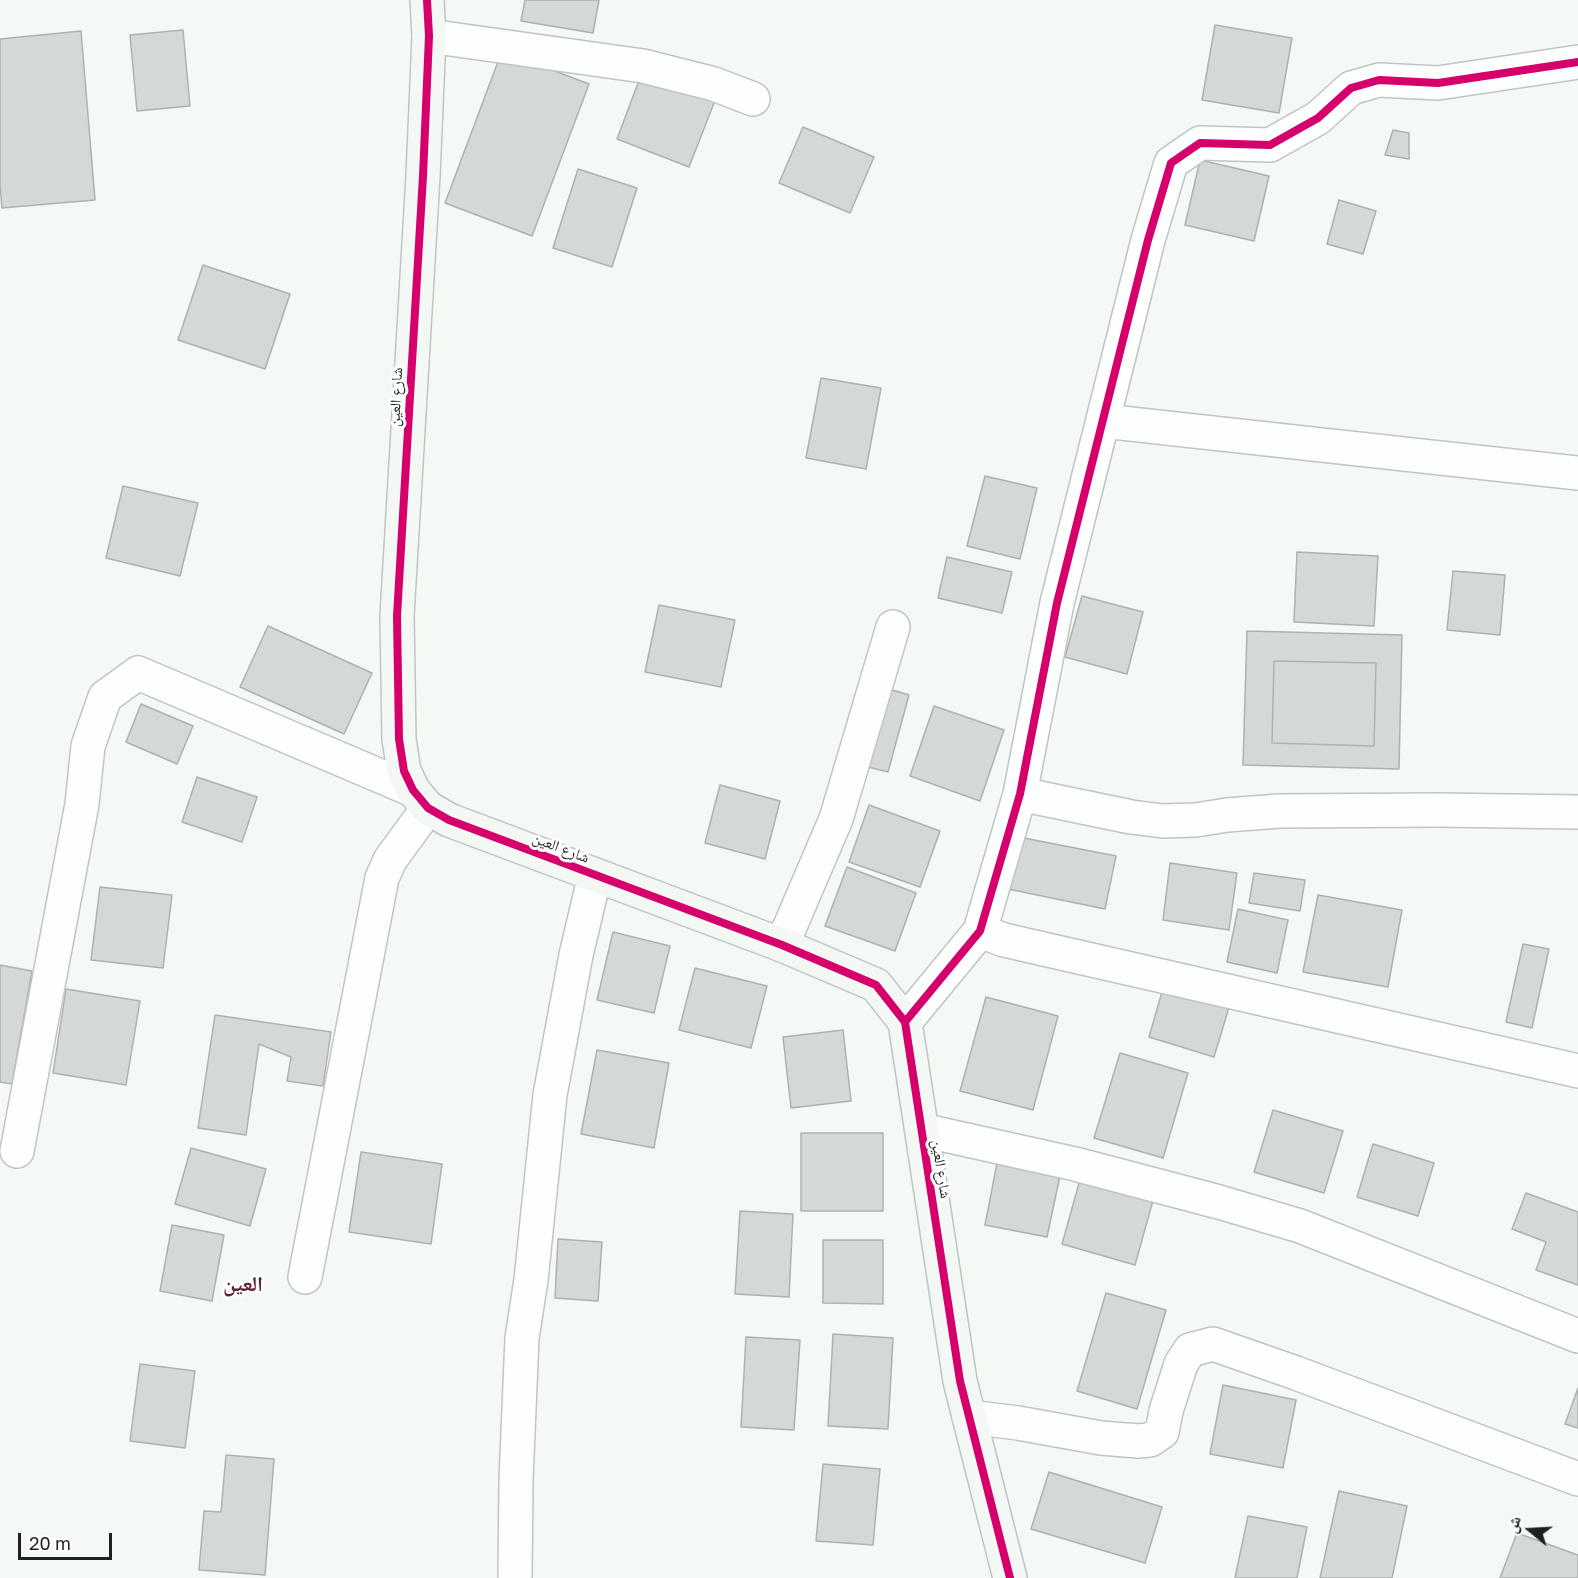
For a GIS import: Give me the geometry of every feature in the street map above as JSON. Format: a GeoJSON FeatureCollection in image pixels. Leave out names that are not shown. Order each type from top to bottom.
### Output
{"type":"FeatureCollection","features":[{"type":"Feature","properties":{"kind":"street","name":"شارع العين"},"geometry":{"type":"LineString","coordinates":[[427,0],[429,36],[397,616],[399,739],[404,771],[421,799],[449,820],[782,945],[876,985],[905,1023],[960,1381],[1010,1578]]}},
{"type":"Feature","properties":{"kind":"street"},"geometry":{"type":"LineString","coordinates":[[429,36],[643,66],[714,84],[753,99]]}},
{"type":"Feature","properties":{"kind":"street"},"geometry":{"type":"LineString","coordinates":[[905,1023],[980,931],[1020,794],[1057,603],[1148,240],[1171,163],[1200,143],[1270,145],[1318,118],[1352,88],[1379,80],[1438,83],[1578,62]]}},
{"type":"Feature","properties":{"kind":"street"},"geometry":{"type":"LineString","coordinates":[[1103,421],[1578,473]]}},
{"type":"Feature","properties":{"kind":"street"},"geometry":{"type":"LineString","coordinates":[[782,945],[836,819],[893,627]]}},
{"type":"Feature","properties":{"kind":"street"},"geometry":{"type":"LineString","coordinates":[[17,1151],[82,804],[87,747],[105,697],[138,673],[421,799],[382,878],[305,1277]]}},
{"type":"Feature","properties":{"kind":"street"},"geometry":{"type":"LineString","coordinates":[[1020,794],[1131,817],[1163,821],[1291,811],[1578,812]]}},
{"type":"Feature","properties":{"kind":"street"},"geometry":{"type":"LineString","coordinates":[[515,1578],[516,1480],[522,1338],[531,1280],[550,1095],[576,956],[595,875]]}},
{"type":"Feature","properties":{"kind":"street"},"geometry":{"type":"LineString","coordinates":[[980,931],[1004,940],[1578,1071]]}},
{"type":"Feature","properties":{"kind":"street"},"geometry":{"type":"LineString","coordinates":[[922,1130],[1075,1164],[1300,1226],[1578,1336]]}},
{"type":"Feature","properties":{"kind":"street"},"geometry":{"type":"LineString","coordinates":[[969,1417],[1018,1422],[1110,1440],[1150,1440],[1162,1432],[1181,1364],[1190,1350],[1213,1344],[1578,1479]]}},
{"type":"Feature","properties":{"kind":"building"},"geometry":{"type":"Polygon","coordinates":[[[525,0],[599,0],[593,33],[521,21],[525,0]]]}},
{"type":"Feature","properties":{"kind":"building"},"geometry":{"type":"Polygon","coordinates":[[[1215,25],[1292,38],[1279,113],[1202,100],[1215,25]]]}},
{"type":"Feature","properties":{"kind":"building"},"geometry":{"type":"Polygon","coordinates":[[[183,30],[190,106],[137,111],[130,35],[183,30]]]}},
{"type":"Feature","properties":{"kind":"building"},"geometry":{"type":"Polygon","coordinates":[[[81,31],[95,200],[2,208],[0,39],[81,31]]]}},
{"type":"Feature","properties":{"kind":"building"},"geometry":{"type":"Polygon","coordinates":[[[502,51],[589,84],[532,236],[445,203],[502,51]]]}},
{"type":"Feature","properties":{"kind":"building"},"geometry":{"type":"Polygon","coordinates":[[[643,70],[716,98],[689,167],[617,139],[643,70]]]}},
{"type":"Feature","properties":{"kind":"building"},"geometry":{"type":"Polygon","coordinates":[[[803,127],[874,157],[850,213],[779,183],[803,127]]]}},
{"type":"Feature","properties":{"kind":"building"},"geometry":{"type":"Polygon","coordinates":[[[1393,130],[1409,133],[1409,159],[1385,155],[1393,130]]]}},
{"type":"Feature","properties":{"kind":"building"},"geometry":{"type":"Polygon","coordinates":[[[1200,160],[1269,176],[1254,241],[1185,225],[1200,160]]]}},
{"type":"Feature","properties":{"kind":"building"},"geometry":{"type":"Polygon","coordinates":[[[578,169],[637,188],[612,267],[553,248],[578,169]]]}},
{"type":"Feature","properties":{"kind":"building"},"geometry":{"type":"Polygon","coordinates":[[[1339,200],[1376,211],[1363,254],[1327,244],[1339,200]]]}},
{"type":"Feature","properties":{"kind":"building"},"geometry":{"type":"Polygon","coordinates":[[[203,265],[290,294],[265,369],[178,340],[203,265]]]}},
{"type":"Feature","properties":{"kind":"building"},"geometry":{"type":"Polygon","coordinates":[[[821,378],[881,388],[866,469],[806,458],[821,378]]]}},
{"type":"Feature","properties":{"kind":"building"},"geometry":{"type":"Polygon","coordinates":[[[985,476],[1037,488],[1020,559],[967,546],[985,476]]]}},
{"type":"Feature","properties":{"kind":"building"},"geometry":{"type":"Polygon","coordinates":[[[123,486],[198,503],[180,576],[106,558],[123,486]]]}},
{"type":"Feature","properties":{"kind":"building"},"geometry":{"type":"Polygon","coordinates":[[[1297,552],[1378,556],[1374,626],[1294,622],[1297,552]]]}},
{"type":"Feature","properties":{"kind":"building"},"geometry":{"type":"Polygon","coordinates":[[[947,557],[1012,572],[1002,613],[938,598],[947,557]]]}},
{"type":"Feature","properties":{"kind":"building"},"geometry":{"type":"Polygon","coordinates":[[[1453,571],[1505,575],[1500,635],[1447,630],[1453,571]]]}},
{"type":"Feature","properties":{"kind":"building"},"geometry":{"type":"Polygon","coordinates":[[[1082,596],[1143,612],[1127,674],[1065,657],[1082,596]]]}},
{"type":"Feature","properties":{"kind":"building"},"geometry":{"type":"Polygon","coordinates":[[[659,605],[735,620],[721,687],[645,672],[659,605]]]}},
{"type":"Feature","properties":{"kind":"building"},"geometry":{"type":"Polygon","coordinates":[[[268,626],[372,673],[344,734],[240,687],[268,626]]]}},
{"type":"Feature","properties":{"kind":"building"},"geometry":{"type":"Polygon","coordinates":[[[1247,631],[1402,635],[1399,769],[1243,765],[1247,631]],[[1274,661],[1272,743],[1374,746],[1376,663],[1274,661]]]}},
{"type":"Feature","properties":{"kind":"building"},"geometry":{"type":"Polygon","coordinates":[[[1274,661],[1376,663],[1374,746],[1272,743],[1274,661]]]}},
{"type":"Feature","properties":{"kind":"building"},"geometry":{"type":"Polygon","coordinates":[[[886,688],[909,695],[888,772],[864,766],[886,688]]]}},
{"type":"Feature","properties":{"kind":"building"},"geometry":{"type":"Polygon","coordinates":[[[141,704],[193,726],[177,764],[126,742],[141,704]]]}},
{"type":"Feature","properties":{"kind":"building"},"geometry":{"type":"Polygon","coordinates":[[[934,706],[1004,730],[980,801],[910,776],[934,706]]]}},
{"type":"Feature","properties":{"kind":"building"},"geometry":{"type":"Polygon","coordinates":[[[197,777],[257,797],[242,842],[182,822],[197,777]]]}},
{"type":"Feature","properties":{"kind":"building"},"geometry":{"type":"Polygon","coordinates":[[[720,785],[780,801],[765,859],[705,843],[720,785]]]}},
{"type":"Feature","properties":{"kind":"building"},"geometry":{"type":"Polygon","coordinates":[[[869,805],[940,831],[920,887],[849,862],[869,805]]]}},
{"type":"Feature","properties":{"kind":"building"},"geometry":{"type":"Polygon","coordinates":[[[1019,837],[1116,856],[1105,909],[1008,889],[1019,837]]]}},
{"type":"Feature","properties":{"kind":"building"},"geometry":{"type":"Polygon","coordinates":[[[1170,863],[1237,873],[1229,930],[1163,920],[1170,863]]]}},
{"type":"Feature","properties":{"kind":"building"},"geometry":{"type":"Polygon","coordinates":[[[847,867],[916,893],[895,951],[825,926],[847,867]]]}},
{"type":"Feature","properties":{"kind":"building"},"geometry":{"type":"Polygon","coordinates":[[[1254,873],[1305,880],[1300,911],[1249,903],[1254,873]]]}},
{"type":"Feature","properties":{"kind":"building"},"geometry":{"type":"Polygon","coordinates":[[[100,887],[172,895],[163,968],[91,960],[100,887]]]}},
{"type":"Feature","properties":{"kind":"building"},"geometry":{"type":"Polygon","coordinates":[[[1318,895],[1402,910],[1388,987],[1303,972],[1318,895]]]}},
{"type":"Feature","properties":{"kind":"building"},"geometry":{"type":"Polygon","coordinates":[[[1238,909],[1288,920],[1277,973],[1227,962],[1238,909]]]}},
{"type":"Feature","properties":{"kind":"building"},"geometry":{"type":"Polygon","coordinates":[[[613,932],[670,946],[654,1013],[597,1000],[613,932]]]}},
{"type":"Feature","properties":{"kind":"building"},"geometry":{"type":"Polygon","coordinates":[[[1523,944],[1549,949],[1532,1028],[1506,1022],[1523,944]]]}},
{"type":"Feature","properties":{"kind":"building"},"geometry":{"type":"Polygon","coordinates":[[[0,965],[32,971],[12,1084],[0,1082],[0,965]]]}},
{"type":"Feature","properties":{"kind":"building"},"geometry":{"type":"Polygon","coordinates":[[[695,968],[767,986],[751,1048],[679,1030],[695,968]]]}},
{"type":"Feature","properties":{"kind":"building"},"geometry":{"type":"Polygon","coordinates":[[[1164,985],[1230,1004],[1214,1057],[1149,1037],[1164,985]]]}},
{"type":"Feature","properties":{"kind":"building"},"geometry":{"type":"Polygon","coordinates":[[[66,989],[140,1001],[126,1085],[53,1073],[66,989]]]}},
{"type":"Feature","properties":{"kind":"building"},"geometry":{"type":"Polygon","coordinates":[[[986,997],[1058,1016],[1033,1110],[960,1091],[986,997]]]}},
{"type":"Feature","properties":{"kind":"building"},"geometry":{"type":"Polygon","coordinates":[[[215,1015],[331,1032],[323,1086],[287,1081],[291,1057],[259,1044],[246,1135],[198,1128],[215,1015]]]}},
{"type":"Feature","properties":{"kind":"building"},"geometry":{"type":"Polygon","coordinates":[[[843,1030],[851,1101],[791,1108],[783,1037],[843,1030]]]}},
{"type":"Feature","properties":{"kind":"building"},"geometry":{"type":"Polygon","coordinates":[[[597,1050],[669,1063],[654,1148],[581,1134],[597,1050]]]}},
{"type":"Feature","properties":{"kind":"building"},"geometry":{"type":"Polygon","coordinates":[[[1120,1053],[1188,1073],[1163,1158],[1094,1138],[1120,1053]]]}},
{"type":"Feature","properties":{"kind":"building"},"geometry":{"type":"Polygon","coordinates":[[[1273,1110],[1343,1131],[1324,1193],[1254,1172],[1273,1110]]]}},
{"type":"Feature","properties":{"kind":"building"},"geometry":{"type":"Polygon","coordinates":[[[801,1133],[883,1133],[883,1211],[801,1211],[801,1133]]]}},
{"type":"Feature","properties":{"kind":"building"},"geometry":{"type":"Polygon","coordinates":[[[1373,1144],[1434,1163],[1418,1216],[1357,1197],[1373,1144]]]}},
{"type":"Feature","properties":{"kind":"building"},"geometry":{"type":"Polygon","coordinates":[[[191,1148],[266,1169],[250,1226],[175,1204],[191,1148]]]}},
{"type":"Feature","properties":{"kind":"building"},"geometry":{"type":"Polygon","coordinates":[[[361,1152],[442,1164],[431,1244],[349,1232],[361,1152]]]}},
{"type":"Feature","properties":{"kind":"building"},"geometry":{"type":"Polygon","coordinates":[[[998,1158],[1061,1171],[1047,1237],[985,1225],[998,1158]]]}},
{"type":"Feature","properties":{"kind":"building"},"geometry":{"type":"Polygon","coordinates":[[[1081,1176],[1154,1197],[1135,1265],[1062,1244],[1081,1176]]]}},
{"type":"Feature","properties":{"kind":"building"},"geometry":{"type":"Polygon","coordinates":[[[1526,1193],[1578,1212],[1578,1285],[1536,1270],[1546,1242],[1512,1229],[1526,1193]]]}},
{"type":"Feature","properties":{"kind":"building"},"geometry":{"type":"Polygon","coordinates":[[[740,1211],[793,1214],[789,1297],[735,1294],[740,1211]]]}},
{"type":"Feature","properties":{"kind":"building"},"geometry":{"type":"Polygon","coordinates":[[[172,1225],[224,1235],[212,1301],[160,1291],[172,1225]]]}},
{"type":"Feature","properties":{"kind":"building"},"geometry":{"type":"Polygon","coordinates":[[[558,1239],[602,1242],[598,1301],[555,1298],[558,1239]]]}},
{"type":"Feature","properties":{"kind":"building"},"geometry":{"type":"Polygon","coordinates":[[[823,1240],[883,1240],[883,1304],[823,1303],[823,1240]]]}},
{"type":"Feature","properties":{"kind":"building"},"geometry":{"type":"Polygon","coordinates":[[[1106,1293],[1166,1310],[1137,1409],[1077,1391],[1106,1293]]]}},
{"type":"Feature","properties":{"kind":"building"},"geometry":{"type":"Polygon","coordinates":[[[833,1334],[893,1338],[888,1429],[828,1426],[833,1334]]]}},
{"type":"Feature","properties":{"kind":"building"},"geometry":{"type":"Polygon","coordinates":[[[746,1337],[800,1340],[794,1430],[741,1427],[746,1337]]]}},
{"type":"Feature","properties":{"kind":"building"},"geometry":{"type":"Polygon","coordinates":[[[140,1364],[195,1371],[185,1448],[130,1441],[140,1364]]]}},
{"type":"Feature","properties":{"kind":"building"},"geometry":{"type":"Polygon","coordinates":[[[1223,1385],[1296,1400],[1283,1468],[1210,1454],[1223,1385]]]}},
{"type":"Feature","properties":{"kind":"building"},"geometry":{"type":"Polygon","coordinates":[[[1578,1388],[1578,1428],[1565,1424],[1578,1388]]]}},
{"type":"Feature","properties":{"kind":"building"},"geometry":{"type":"Polygon","coordinates":[[[226,1455],[274,1459],[265,1575],[199,1570],[204,1511],[221,1512],[226,1455]]]}},
{"type":"Feature","properties":{"kind":"building"},"geometry":{"type":"Polygon","coordinates":[[[823,1464],[880,1469],[873,1545],[816,1541],[823,1464]]]}},
{"type":"Feature","properties":{"kind":"building"},"geometry":{"type":"Polygon","coordinates":[[[1049,1472],[1162,1507],[1145,1563],[1031,1529],[1049,1472]]]}},
{"type":"Feature","properties":{"kind":"building"},"geometry":{"type":"Polygon","coordinates":[[[1339,1491],[1407,1506],[1392,1578],[1320,1578],[1339,1491]]]}},
{"type":"Feature","properties":{"kind":"building"},"geometry":{"type":"Polygon","coordinates":[[[1248,1516],[1307,1527],[1297,1578],[1235,1578],[1248,1516]]]}},
{"type":"Feature","properties":{"kind":"building"},"geometry":{"type":"Polygon","coordinates":[[[1517,1533],[1578,1555],[1578,1578],[1500,1578],[1517,1533]]]}},
{"type":"Feature","properties":{"kind":"cycle path"},"geometry":{"type":"LineString","coordinates":[[427,0],[429,36],[423,176],[397,616],[399,739],[404,771],[413,790],[428,808],[449,820],[782,945],[876,985],[905,1022],[960,1381],[1010,1578]]}},
{"type":"Feature","properties":{"kind":"cycle path"},"geometry":{"type":"LineString","coordinates":[[905,1022],[980,931],[1020,794],[1057,603],[1148,240],[1171,163],[1200,143],[1270,145],[1318,118],[1351,88],[1379,80],[1438,83],[1578,62]]}},
{"type":"Feature","properties":{"kind":"district","name":"العين"},"geometry":{"type":"Point","coordinates":[243,1284]}}]}
